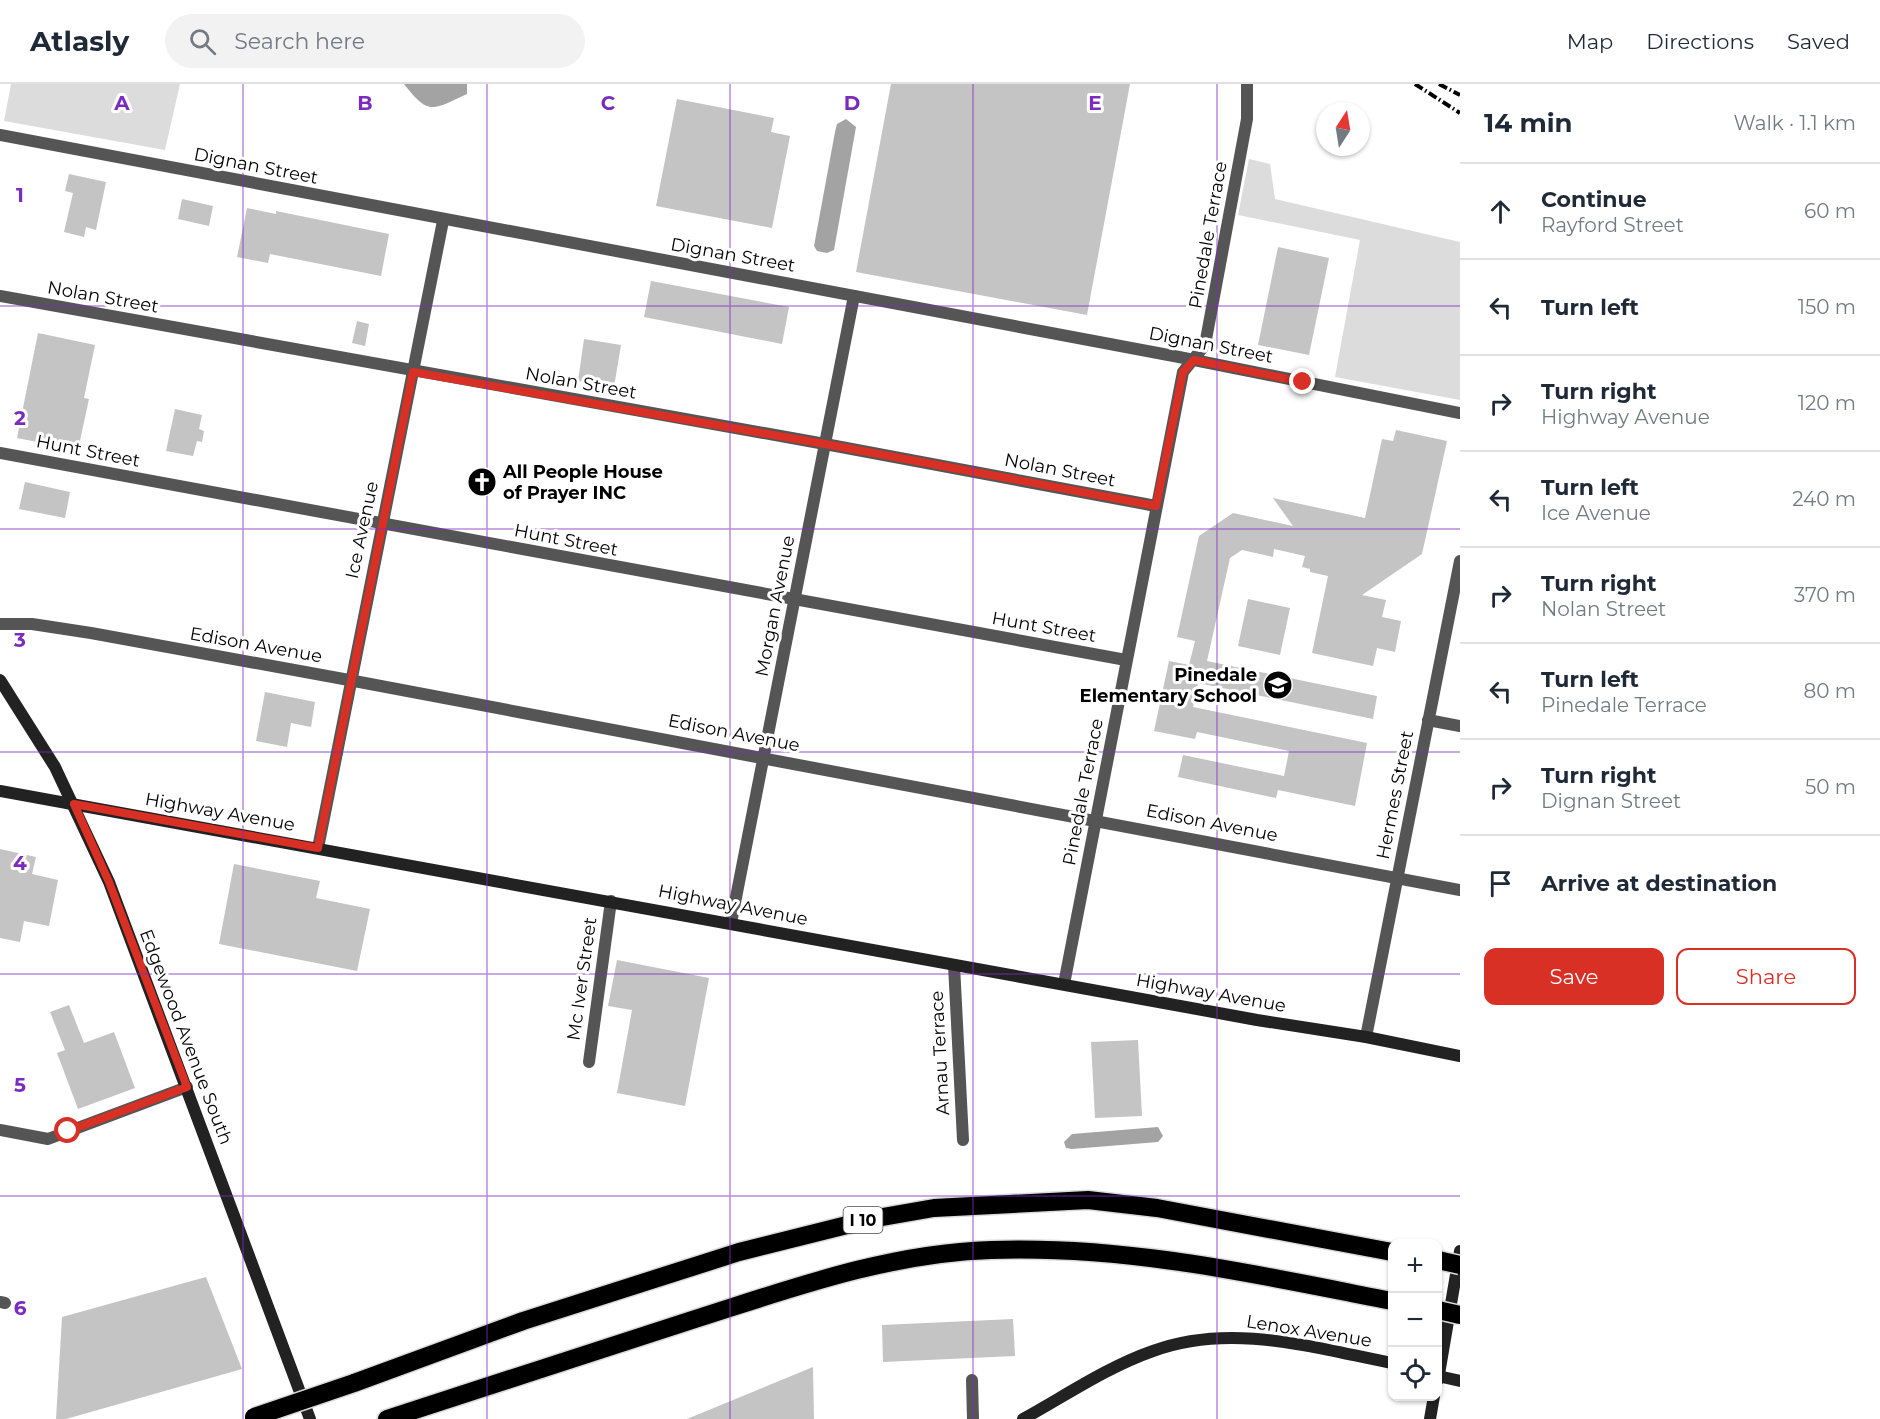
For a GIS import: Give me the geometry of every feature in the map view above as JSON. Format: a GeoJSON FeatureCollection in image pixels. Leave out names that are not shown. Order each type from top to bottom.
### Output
{"type":"FeatureCollection","features":[{"type":"Feature","properties":{"kind":"highway","name":"I 10"},"geometry":{"type":"LineString","coordinates":[[250,1418],[354,1383],[523,1321],[739,1252],[871,1219],[934,1208],[1088,1200],[1157,1208],[1388,1250]]}},
{"type":"Feature","properties":{"kind":"highway"},"geometry":{"type":"LineString","coordinates":[[387,1419],[820,1279],[905,1260],[989,1250],[1063,1249],[1190,1262],[1388,1300]]}},
{"type":"Feature","properties":{"kind":"highway"},"geometry":{"type":"LineString","coordinates":[[1442,1261],[1460,1265]]}},
{"type":"Feature","properties":{"kind":"highway"},"geometry":{"type":"LineString","coordinates":[[1442,1311],[1460,1315]]}},
{"type":"Feature","properties":{"kind":"street","name":"Pinedale Terrace"},"geometry":{"type":"LineString","coordinates":[[1064,984],[1183,372],[1205,345],[1247,119],[1247,84]]}},
{"type":"Feature","properties":{"kind":"street","name":"Dignan Street"},"geometry":{"type":"LineString","coordinates":[[0,135],[1194,360],[1460,413]]}},
{"type":"Feature","properties":{"kind":"street","name":"Ice Avenue"},"geometry":{"type":"LineString","coordinates":[[318,848],[443,220]]}},
{"type":"Feature","properties":{"kind":"street","name":"Nolan Street"},"geometry":{"type":"LineString","coordinates":[[0,296],[413,372],[825,444],[1156,506]]}},
{"type":"Feature","properties":{"kind":"street","name":"Morgan Avenue"},"geometry":{"type":"LineString","coordinates":[[731,923],[854,296]]}},
{"type":"Feature","properties":{"kind":"street","name":"Hunt Street"},"geometry":{"type":"LineString","coordinates":[[0,453],[1126,660]]}},
{"type":"Feature","properties":{"kind":"street","name":"Hermes Street"},"geometry":{"type":"LineString","coordinates":[[1366,1036],[1459,560]]}},
{"type":"Feature","properties":{"kind":"street","name":"Edison Avenue"},"geometry":{"type":"LineString","coordinates":[[0,624],[32,624],[350,680],[1096,819],[1460,890]]}},
{"type":"Feature","properties":{"kind":"street","name":"Edgewood Avenue South"},"geometry":{"type":"LineString","coordinates":[[0,680],[55,767],[109,882],[310,1419]]}},
{"type":"Feature","properties":{"kind":"street"},"geometry":{"type":"LineString","coordinates":[[1428,720],[1460,726]]}},
{"type":"Feature","properties":{"kind":"street","name":"Highway Avenue"},"geometry":{"type":"LineString","coordinates":[[0,791],[1257,1020],[1366,1036],[1460,1056]]}},
{"type":"Feature","properties":{"kind":"street","name":"Mc Iver Street"},"geometry":{"type":"LineString","coordinates":[[589,1062],[611,901]]}},
{"type":"Feature","properties":{"kind":"street","name":"Arnau Terrace"},"geometry":{"type":"LineString","coordinates":[[954,965],[963,1140]]}},
{"type":"Feature","properties":{"kind":"street"},"geometry":{"type":"LineString","coordinates":[[0,1130],[48,1139],[187,1087]]}},
{"type":"Feature","properties":{"kind":"street"},"geometry":{"type":"LineString","coordinates":[[1442,1355],[1460,1251]]}},
{"type":"Feature","properties":{"kind":"street","name":"Lenox Avenue"},"geometry":{"type":"LineString","coordinates":[[1023,1419],[1124,1363],[1153,1350],[1198,1340],[1233,1338],[1276,1340],[1388,1363]]}},
{"type":"Feature","properties":{"kind":"street"},"geometry":{"type":"LineString","coordinates":[[1442,1379],[1460,1381]]}},
{"type":"Feature","properties":{"kind":"street"},"geometry":{"type":"LineString","coordinates":[[972,1380],[973,1419]]}},
{"type":"Feature","properties":{"kind":"street"},"geometry":{"type":"LineString","coordinates":[[1430,1419],[1433,1401]]}},
{"type":"Feature","properties":{"kind":"shaded area"},"geometry":{"type":"Polygon","coordinates":[[[11,84],[180,84],[165,150],[4,121],[11,84]]]}},
{"type":"Feature","properties":{"kind":"shaded area"},"geometry":{"type":"Polygon","coordinates":[[[404,84],[467,84],[467,94],[446,104],[432,107],[419,101],[404,84]]]}},
{"type":"Feature","properties":{"kind":"shaded area"},"geometry":{"type":"Polygon","coordinates":[[[846,119],[856,127],[834,250],[827,253],[817,251],[814,246],[837,124],[846,119]]]}},
{"type":"Feature","properties":{"kind":"shaded area"},"geometry":{"type":"Polygon","coordinates":[[[1249,159],[1270,164],[1275,199],[1460,242],[1460,400],[1335,377],[1360,240],[1238,215],[1249,159]]]}},
{"type":"Feature","properties":{"kind":"shaded area"},"geometry":{"type":"Polygon","coordinates":[[[1158,1127],[1163,1136],[1158,1142],[1072,1149],[1066,1148],[1064,1142],[1072,1134],[1158,1127]]]}},
{"type":"Feature","properties":{"kind":"building"},"geometry":{"type":"Polygon","coordinates":[[[891,84],[1130,84],[1087,315],[856,272],[891,84]]]}},
{"type":"Feature","properties":{"kind":"building"},"geometry":{"type":"Polygon","coordinates":[[[677,99],[774,118],[771,132],[790,136],[772,228],[656,206],[677,99]]]}},
{"type":"Feature","properties":{"kind":"building"},"geometry":{"type":"Polygon","coordinates":[[[69,174],[106,182],[96,230],[86,227],[84,237],[64,232],[73,193],[65,191],[69,174]]]}},
{"type":"Feature","properties":{"kind":"building"},"geometry":{"type":"Polygon","coordinates":[[[182,199],[213,206],[209,226],[178,219],[182,199]]]}},
{"type":"Feature","properties":{"kind":"building"},"geometry":{"type":"Polygon","coordinates":[[[247,208],[276,214],[276,211],[389,234],[381,276],[270,254],[268,263],[237,257],[247,208]]]}},
{"type":"Feature","properties":{"kind":"building"},"geometry":{"type":"Polygon","coordinates":[[[1278,247],[1329,258],[1309,355],[1258,345],[1278,247]]]}},
{"type":"Feature","properties":{"kind":"building"},"geometry":{"type":"Polygon","coordinates":[[[651,281],[789,307],[782,344],[644,317],[651,281]]]}},
{"type":"Feature","properties":{"kind":"building"},"geometry":{"type":"Polygon","coordinates":[[[357,321],[369,324],[365,346],[352,343],[357,321]]]}},
{"type":"Feature","properties":{"kind":"building"},"geometry":{"type":"Polygon","coordinates":[[[38,333],[95,345],[84,398],[89,399],[78,450],[17,438],[38,333]]]}},
{"type":"Feature","properties":{"kind":"building"},"geometry":{"type":"Polygon","coordinates":[[[584,339],[621,345],[614,387],[578,381],[584,339]]]}},
{"type":"Feature","properties":{"kind":"building"},"geometry":{"type":"Polygon","coordinates":[[[175,409],[202,415],[199,429],[204,431],[202,442],[197,441],[193,456],[166,451],[175,409]]]}},
{"type":"Feature","properties":{"kind":"building"},"geometry":{"type":"Polygon","coordinates":[[[1396,430],[1447,441],[1422,554],[1362,595],[1386,600],[1382,617],[1401,621],[1395,652],[1377,648],[1373,666],[1312,653],[1328,576],[1310,572],[1310,569],[1302,567],[1305,556],[1274,549],[1273,557],[1242,550],[1230,558],[1207,661],[1377,696],[1373,719],[1198,683],[1193,707],[1367,743],[1355,806],[1278,790],[1276,798],[1178,777],[1183,755],[1284,776],[1289,751],[1197,732],[1195,739],[1154,731],[1169,661],[1189,665],[1195,641],[1177,637],[1199,536],[1233,513],[1293,526],[1273,498],[1365,518],[1382,439],[1393,441],[1396,430]]]}},
{"type":"Feature","properties":{"kind":"building"},"geometry":{"type":"Polygon","coordinates":[[[25,482],[70,492],[65,518],[19,509],[25,482]]]}},
{"type":"Feature","properties":{"kind":"building"},"geometry":{"type":"Polygon","coordinates":[[[1248,599],[1290,608],[1280,655],[1238,646],[1248,599]]]}},
{"type":"Feature","properties":{"kind":"building"},"geometry":{"type":"Polygon","coordinates":[[[265,692],[315,702],[311,727],[291,723],[287,747],[256,741],[265,692]]]}},
{"type":"Feature","properties":{"kind":"building"},"geometry":{"type":"Polygon","coordinates":[[[0,849],[36,857],[32,874],[58,880],[49,926],[24,921],[20,942],[0,938],[0,849]]]}},
{"type":"Feature","properties":{"kind":"building"},"geometry":{"type":"Polygon","coordinates":[[[234,864],[320,881],[316,898],[370,909],[357,971],[219,944],[234,864]]]}},
{"type":"Feature","properties":{"kind":"building"},"geometry":{"type":"Polygon","coordinates":[[[617,960],[709,978],[685,1106],[617,1093],[632,1010],[608,1006],[617,960]]]}},
{"type":"Feature","properties":{"kind":"building"},"geometry":{"type":"Polygon","coordinates":[[[69,1005],[84,1043],[114,1032],[135,1088],[78,1109],[57,1053],[65,1050],[50,1012],[69,1005]]]}},
{"type":"Feature","properties":{"kind":"building"},"geometry":{"type":"Polygon","coordinates":[[[1138,1040],[1142,1116],[1095,1118],[1091,1042],[1138,1040]]]}},
{"type":"Feature","properties":{"kind":"building"},"geometry":{"type":"Polygon","coordinates":[[[206,1277],[242,1369],[66,1419],[56,1419],[62,1317],[206,1277]]]}},
{"type":"Feature","properties":{"kind":"building"},"geometry":{"type":"Polygon","coordinates":[[[1013,1319],[1015,1356],[883,1362],[882,1325],[1013,1319]]]}},
{"type":"Feature","properties":{"kind":"building"},"geometry":{"type":"Polygon","coordinates":[[[813,1367],[814,1419],[687,1419],[813,1367]]]}},
{"type":"Feature","properties":{"kind":"railway"},"geometry":{"type":"LineString","coordinates":[[1415,84],[1460,113]]}},
{"type":"Feature","properties":{"kind":"railway"},"geometry":{"type":"LineString","coordinates":[[1439,84],[1460,95]]}},
{"type":"Feature","properties":{"kind":"place","name":"All People House of Prayer INC"},"geometry":{"type":"Point","coordinates":[482,482]}},
{"type":"Feature","properties":{"kind":"place","name":"Pinedale Elementary School"},"geometry":{"type":"Point","coordinates":[1278,685]}},
{"type":"Feature","properties":{"kind":"route"},"geometry":{"type":"LineString","coordinates":[[68,1131],[187,1087],[109,882],[74,804],[318,848],[351,673],[413,372],[825,444],[1156,506],[1183,372],[1194,360],[1303,382]]}}]}
